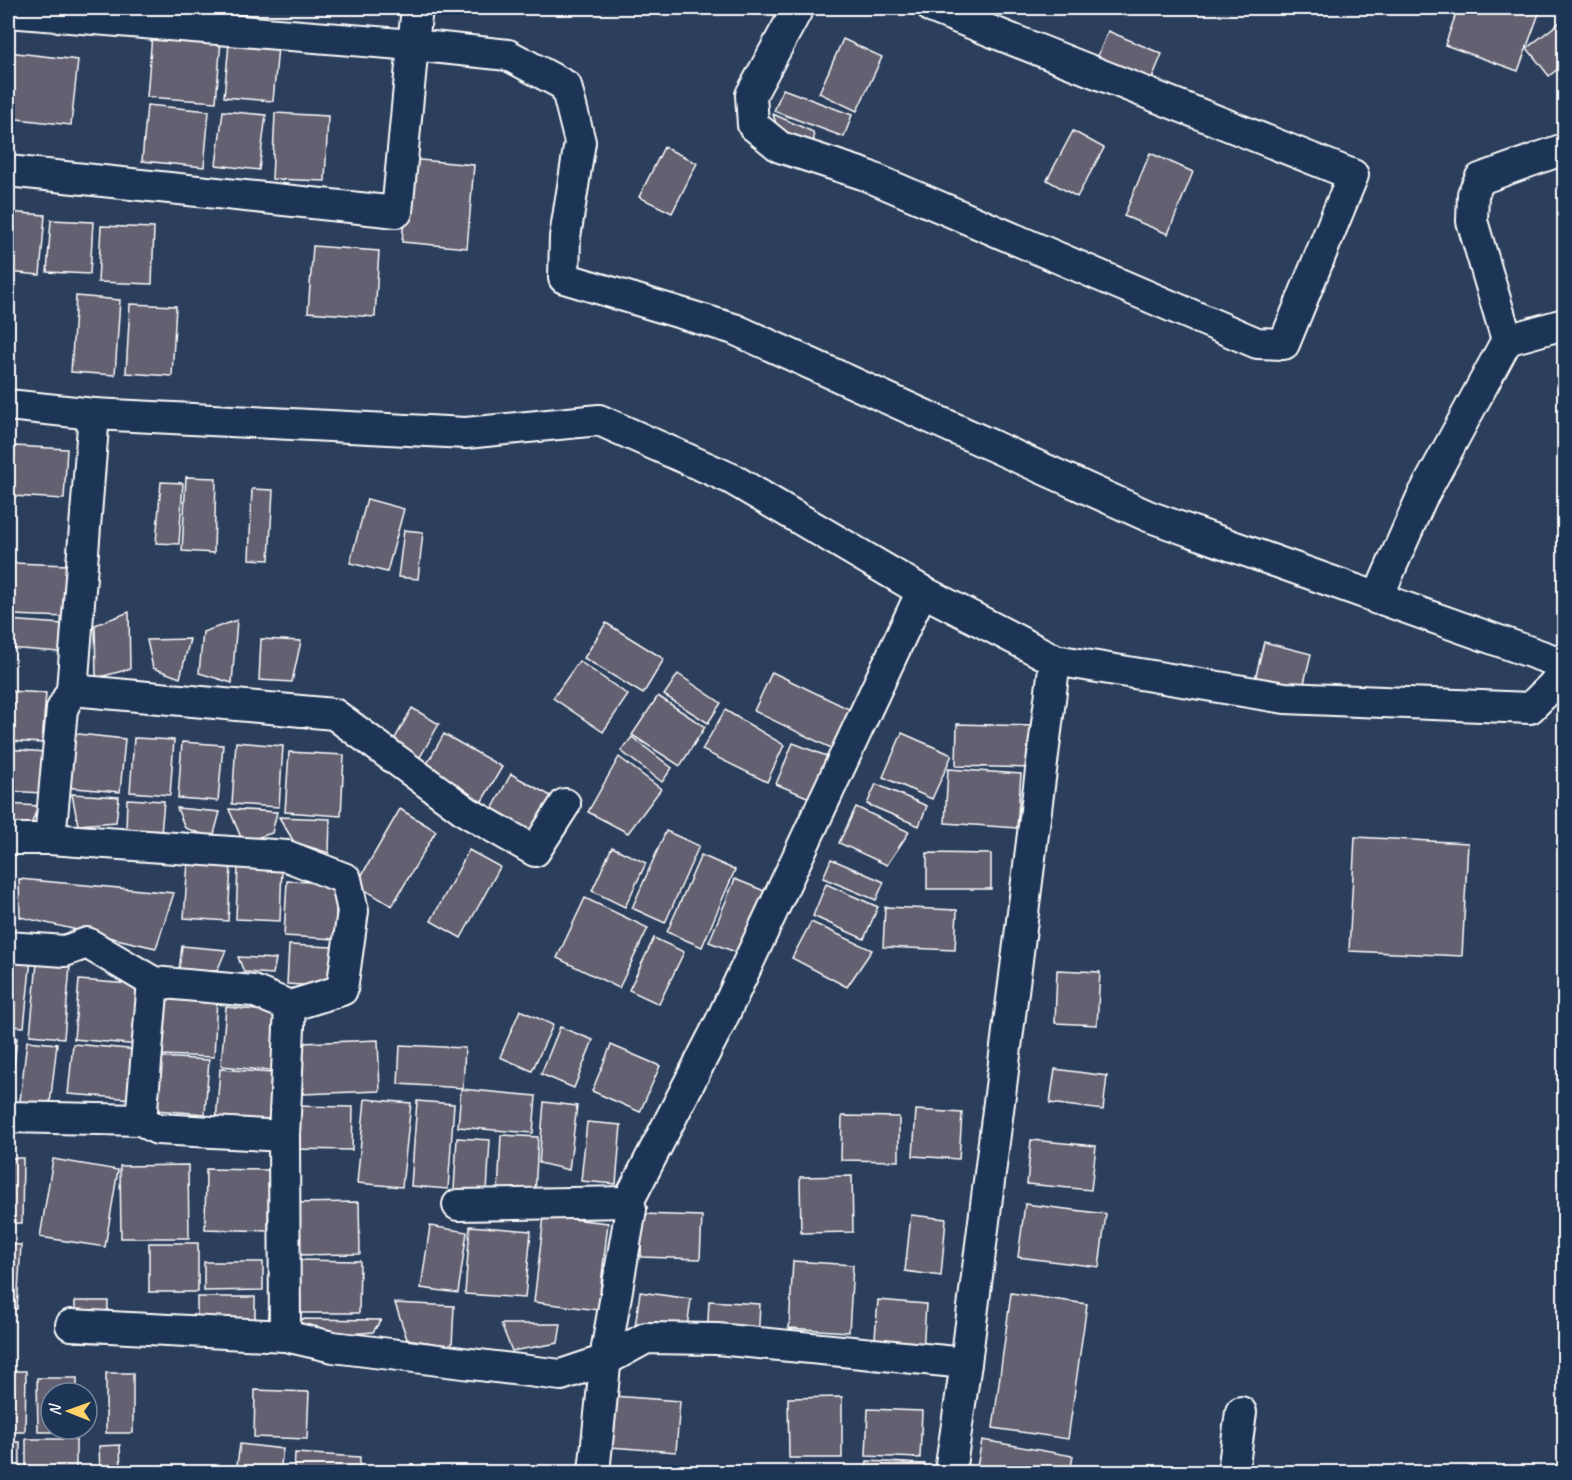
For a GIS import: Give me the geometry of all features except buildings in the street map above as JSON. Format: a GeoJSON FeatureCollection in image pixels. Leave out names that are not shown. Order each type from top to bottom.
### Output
{"type":"FeatureCollection","features":[{"type":"Feature","properties":{"kind":"street"},"geometry":{"type":"LineString","coordinates":[[8,171],[397,212],[417,8]]}},
{"type":"Feature","properties":{"kind":"street"},"geometry":{"type":"LineString","coordinates":[[798,8],[751,95],[753,125],[780,147],[863,174],[1257,343],[1284,344],[1353,175],[933,8]]}},
{"type":"Feature","properties":{"kind":"street"},"geometry":{"type":"LineString","coordinates":[[8,12],[413,45],[508,55],[566,86],[580,142],[565,237],[564,278],[734,328],[1148,516],[1564,664]]}},
{"type":"Feature","properties":{"kind":"street"},"geometry":{"type":"LineString","coordinates":[[1377,599],[1420,499],[1507,340],[1472,221],[1473,194],[1480,179],[1564,149]]}},
{"type":"Feature","properties":{"kind":"street"},"geometry":{"type":"LineString","coordinates":[[1507,340],[1564,324]]}},
{"type":"Feature","properties":{"kind":"street"},"geometry":{"type":"LineString","coordinates":[[8,405],[94,414],[466,433],[599,420],[732,479],[922,591],[1055,660],[1285,698],[1530,708],[1564,674]]}},
{"type":"Feature","properties":{"kind":"street"},"geometry":{"type":"LineString","coordinates":[[50,839],[62,709],[72,690],[94,414]]}},
{"type":"Feature","properties":{"kind":"street"},"geometry":{"type":"LineString","coordinates":[[628,1202],[720,1023],[922,591]]}},
{"type":"Feature","properties":{"kind":"street"},"geometry":{"type":"LineString","coordinates":[[950,1473],[1055,660]]}},
{"type":"Feature","properties":{"kind":"street"},"geometry":{"type":"LineString","coordinates":[[72,690],[334,714],[467,812],[535,851],[565,804]]}},
{"type":"Feature","properties":{"kind":"street"},"geometry":{"type":"LineString","coordinates":[[8,839],[50,839],[287,856],[346,879],[353,911],[342,990],[290,1006],[253,991],[153,982],[87,944],[65,951],[8,947]]}},
{"type":"Feature","properties":{"kind":"street"},"geometry":{"type":"LineString","coordinates":[[141,1120],[153,982]]}},
{"type":"Feature","properties":{"kind":"street"},"geometry":{"type":"LineString","coordinates":[[285,1336],[284,1136],[290,1006]]}},
{"type":"Feature","properties":{"kind":"street"},"geometry":{"type":"LineString","coordinates":[[8,1117],[141,1120],[157,1129],[284,1136]]}},
{"type":"Feature","properties":{"kind":"street"},"geometry":{"type":"LineString","coordinates":[[458,1205],[628,1202]]}},
{"type":"Feature","properties":{"kind":"street"},"geometry":{"type":"LineString","coordinates":[[594,1473],[606,1360],[631,1209],[628,1202]]}},
{"type":"Feature","properties":{"kind":"street"},"geometry":{"type":"LineString","coordinates":[[71,1325],[285,1336],[333,1347],[561,1375],[606,1360],[646,1338],[717,1339],[966,1363]]}},
{"type":"Feature","properties":{"kind":"street"},"geometry":{"type":"LineString","coordinates":[[1233,1473],[1241,1412]]}}]}
